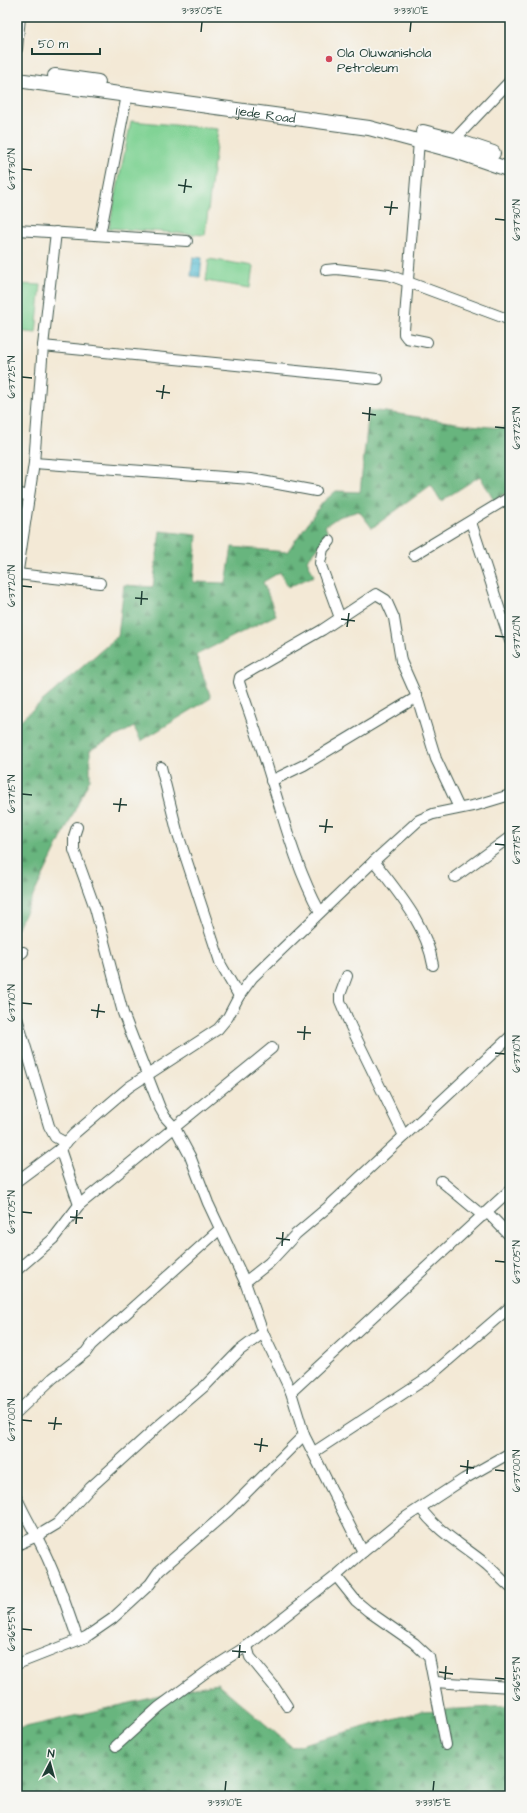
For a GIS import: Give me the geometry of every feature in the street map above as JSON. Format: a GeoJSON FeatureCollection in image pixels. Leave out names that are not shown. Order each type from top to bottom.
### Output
{"type":"FeatureCollection","features":[{"type":"Feature","properties":{"kind":"main road","name":"Ijede Road"},"geometry":{"type":"LineString","coordinates":[[17,71],[127,95],[369,128],[455,151],[510,170]]}},
{"type":"Feature","properties":{"kind":"main road","name":"Ijede Road"},"geometry":{"type":"LineString","coordinates":[[17,80],[77,84],[374,120],[454,140],[510,160]]}},
{"type":"Feature","properties":{"kind":"street"},"geometry":{"type":"LineString","coordinates":[[17,49],[20,17]]}},
{"type":"Feature","properties":{"kind":"street"},"geometry":{"type":"LineString","coordinates":[[454,140],[510,81]]}},
{"type":"Feature","properties":{"kind":"street"},"geometry":{"type":"LineString","coordinates":[[100,235],[127,95]]}},
{"type":"Feature","properties":{"kind":"street"},"geometry":{"type":"LineString","coordinates":[[419,141],[404,334],[407,338],[427,342]]}},
{"type":"Feature","properties":{"kind":"street"},"geometry":{"type":"LineString","coordinates":[[17,230],[187,241]]}},
{"type":"Feature","properties":{"kind":"street"},"geometry":{"type":"LineString","coordinates":[[17,577],[34,463],[43,346],[56,232]]}},
{"type":"Feature","properties":{"kind":"street"},"geometry":{"type":"LineString","coordinates":[[326,270],[336,269],[389,275],[510,320]]}},
{"type":"Feature","properties":{"kind":"street"},"geometry":{"type":"LineString","coordinates":[[43,346],[378,379]]}},
{"type":"Feature","properties":{"kind":"street"},"geometry":{"type":"LineString","coordinates":[[34,463],[251,479],[316,490]]}},
{"type":"Feature","properties":{"kind":"street"},"geometry":{"type":"LineString","coordinates":[[17,493],[29,496]]}},
{"type":"Feature","properties":{"kind":"street"},"geometry":{"type":"LineString","coordinates":[[414,555],[471,522],[510,497]]}},
{"type":"Feature","properties":{"kind":"street"},"geometry":{"type":"LineString","coordinates":[[471,522],[510,641]]}},
{"type":"Feature","properties":{"kind":"street"},"geometry":{"type":"LineString","coordinates":[[330,541],[323,549],[320,563],[340,618]]}},
{"type":"Feature","properties":{"kind":"street"},"geometry":{"type":"LineString","coordinates":[[17,574],[100,583]]}},
{"type":"Feature","properties":{"kind":"street"},"geometry":{"type":"LineString","coordinates":[[320,912],[303,878],[239,682],[240,676],[340,618],[376,594],[386,600],[394,618],[401,661],[417,697],[436,759],[459,808]]}},
{"type":"Feature","properties":{"kind":"street"},"geometry":{"type":"LineString","coordinates":[[271,781],[304,765],[417,697]]}},
{"type":"Feature","properties":{"kind":"street"},"geometry":{"type":"LineString","coordinates":[[161,767],[177,831],[221,965],[239,996]]}},
{"type":"Feature","properties":{"kind":"street"},"geometry":{"type":"LineString","coordinates":[[17,1181],[63,1146],[114,1099],[148,1075],[218,1030],[228,1017],[239,996],[252,978],[320,912],[419,820],[510,795]]}},
{"type":"Feature","properties":{"kind":"street"},"geometry":{"type":"LineString","coordinates":[[77,827],[74,836],[74,850],[95,908],[123,1013],[160,1108],[165,1117],[175,1128],[190,1156],[220,1229],[245,1282],[263,1333],[291,1392],[304,1434],[363,1552]]}},
{"type":"Feature","properties":{"kind":"street"},"geometry":{"type":"LineString","coordinates":[[455,877],[510,837]]}},
{"type":"Feature","properties":{"kind":"street"},"geometry":{"type":"LineString","coordinates":[[374,861],[417,921],[426,942],[433,965]]}},
{"type":"Feature","properties":{"kind":"street"},"geometry":{"type":"LineString","coordinates":[[347,976],[340,995],[340,1001],[404,1136]]}},
{"type":"Feature","properties":{"kind":"street"},"geometry":{"type":"LineString","coordinates":[[17,1018],[49,1126],[63,1146],[79,1205]]}},
{"type":"Feature","properties":{"kind":"street"},"geometry":{"type":"LineString","coordinates":[[245,1282],[268,1263],[296,1234],[510,1037]]}},
{"type":"Feature","properties":{"kind":"street"},"geometry":{"type":"LineString","coordinates":[[17,1270],[53,1239],[79,1205],[272,1048]]}},
{"type":"Feature","properties":{"kind":"street"},"geometry":{"type":"LineString","coordinates":[[441,1181],[485,1214],[510,1236]]}},
{"type":"Feature","properties":{"kind":"street"},"geometry":{"type":"LineString","coordinates":[[291,1392],[510,1190]]}},
{"type":"Feature","properties":{"kind":"street"},"geometry":{"type":"LineString","coordinates":[[17,1412],[62,1370],[86,1352],[91,1345],[220,1229]]}},
{"type":"Feature","properties":{"kind":"street"},"geometry":{"type":"LineString","coordinates":[[314,1452],[430,1376],[510,1307]]}},
{"type":"Feature","properties":{"kind":"street"},"geometry":{"type":"LineString","coordinates":[[17,1545],[58,1524],[96,1483],[157,1426],[206,1385],[238,1352],[263,1333]]}},
{"type":"Feature","properties":{"kind":"street"},"geometry":{"type":"LineString","coordinates":[[17,1664],[86,1637],[112,1619],[150,1584],[159,1571],[228,1511],[304,1434]]}},
{"type":"Feature","properties":{"kind":"street"},"geometry":{"type":"LineString","coordinates":[[116,1746],[159,1707],[209,1670],[247,1646],[336,1576],[406,1517],[421,1509],[464,1479],[510,1453]]}},
{"type":"Feature","properties":{"kind":"street"},"geometry":{"type":"LineString","coordinates":[[17,1498],[28,1523],[37,1536],[65,1602],[78,1640]]}},
{"type":"Feature","properties":{"kind":"street"},"geometry":{"type":"LineString","coordinates":[[421,1509],[428,1519],[446,1535],[488,1566],[510,1587]]}},
{"type":"Feature","properties":{"kind":"street"},"geometry":{"type":"LineString","coordinates":[[336,1576],[356,1601],[424,1651],[429,1657],[432,1664],[446,1745]]}},
{"type":"Feature","properties":{"kind":"street"},"geometry":{"type":"LineString","coordinates":[[247,1646],[250,1657],[273,1685],[287,1706]]}},
{"type":"Feature","properties":{"kind":"street"},"geometry":{"type":"LineString","coordinates":[[435,1682],[510,1687]]}},
{"type":"Feature","properties":{"kind":"green space"},"geometry":{"type":"Polygon","coordinates":[[[131,121],[218,129],[205,235],[109,228],[131,121]]]}},
{"type":"Feature","properties":{"kind":"green space"},"geometry":{"type":"Polygon","coordinates":[[[209,259],[253,266],[250,288],[206,281],[209,259]]]}},
{"type":"Feature","properties":{"kind":"green space"},"geometry":{"type":"Polygon","coordinates":[[[17,284],[41,285],[36,333],[17,331],[17,284]]]}},
{"type":"Feature","properties":{"kind":"green space"},"geometry":{"type":"Polygon","coordinates":[[[369,410],[457,423],[510,428],[510,490],[494,501],[480,476],[441,501],[431,485],[372,528],[359,511],[338,517],[325,526],[329,536],[307,560],[314,576],[288,587],[280,572],[263,582],[276,615],[196,655],[211,698],[141,741],[134,727],[90,750],[90,779],[17,929],[17,723],[118,636],[124,585],[153,587],[160,531],[197,535],[193,582],[226,583],[232,547],[287,552],[323,502],[336,491],[360,492],[369,410]]]}},
{"type":"Feature","properties":{"kind":"green space"},"geometry":{"type":"Polygon","coordinates":[[[217,1683],[292,1747],[422,1711],[510,1706],[510,1796],[17,1796],[17,1729],[217,1683]]]}},
{"type":"Feature","properties":{"kind":"water"},"geometry":{"type":"Polygon","coordinates":[[[193,257],[202,258],[200,277],[191,276],[193,257]]]}},
{"type":"Feature","properties":{"kind":"place","name":"Ola Oluwanishola Petroleum"},"geometry":{"type":"Point","coordinates":[329,59]}}]}
